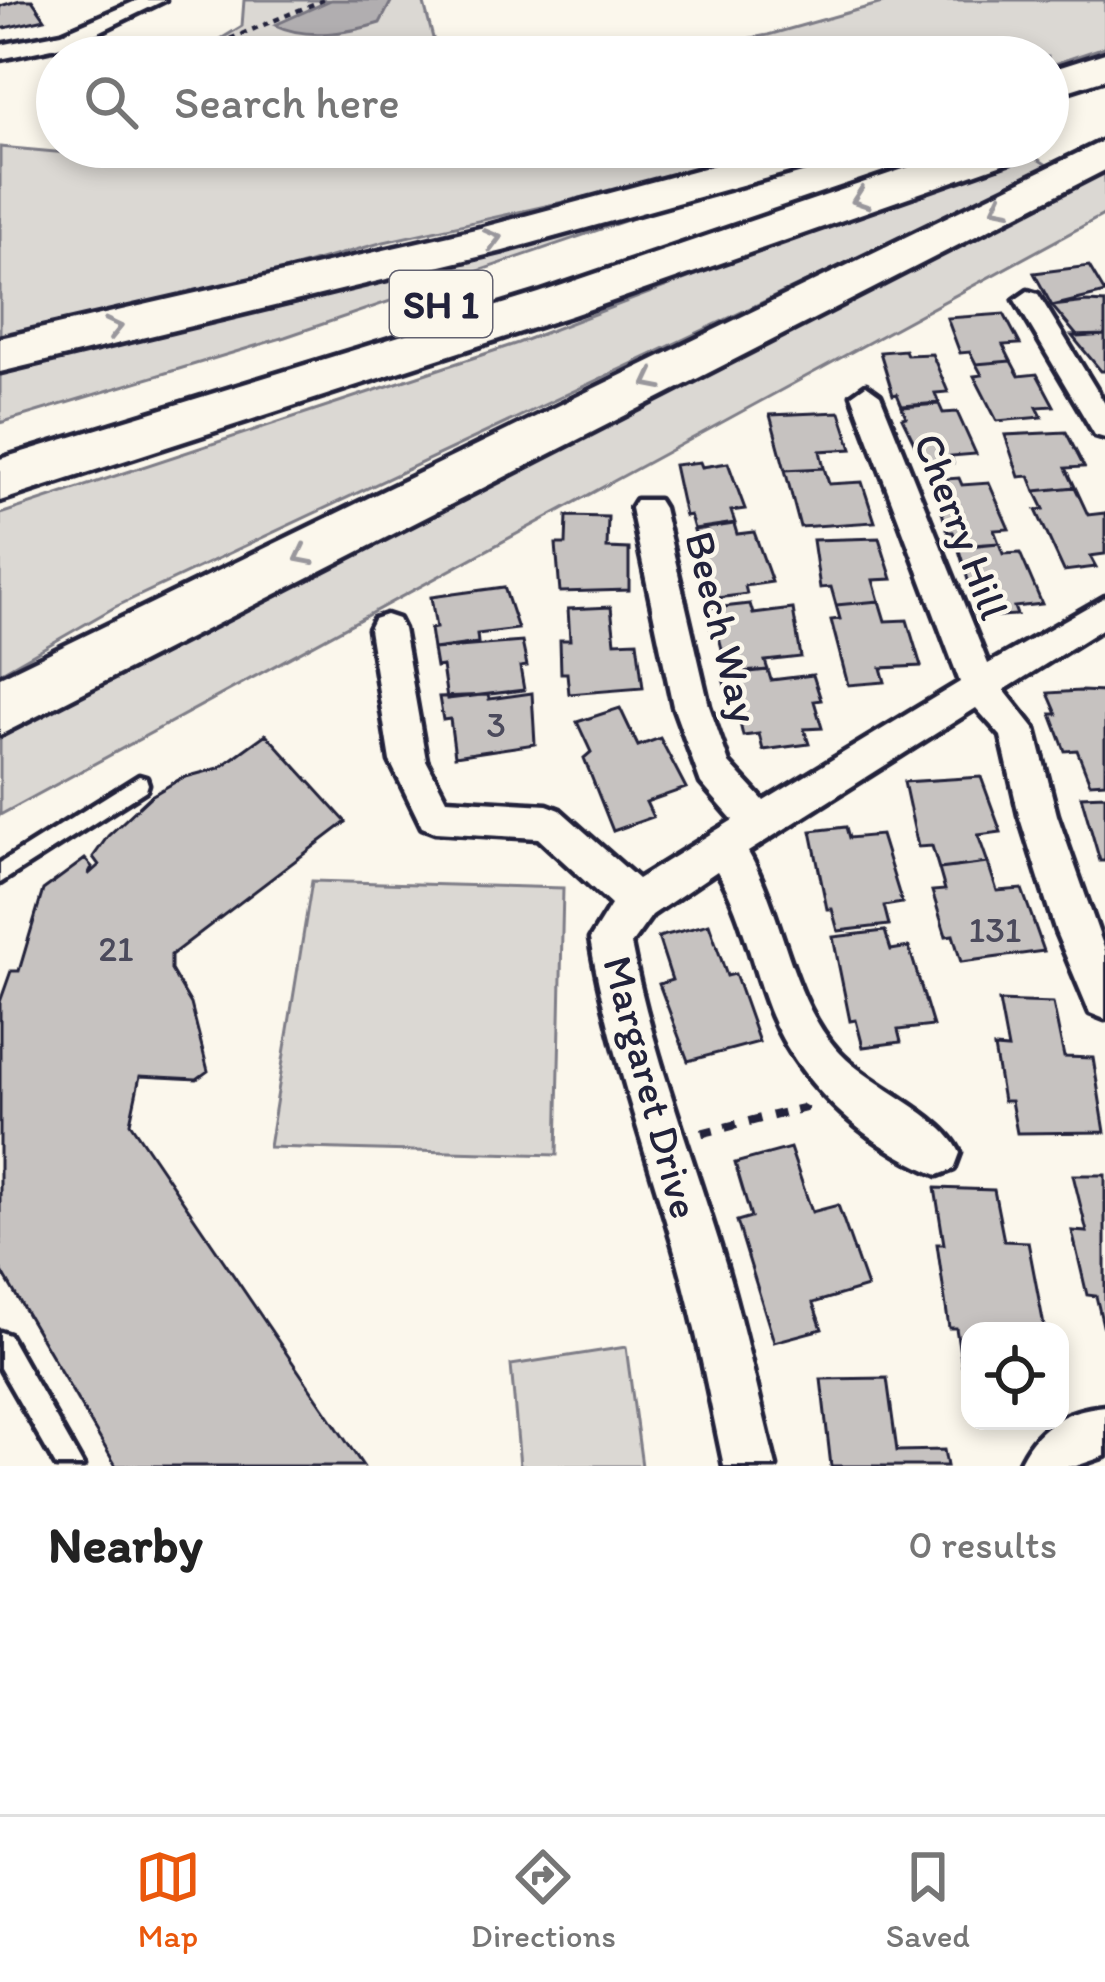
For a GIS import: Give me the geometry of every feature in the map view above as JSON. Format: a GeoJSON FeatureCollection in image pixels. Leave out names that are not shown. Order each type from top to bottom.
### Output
{"type":"FeatureCollection","features":[{"type":"Feature","properties":{"kind":"highway"},"geometry":{"type":"LineString","coordinates":[[1069,78],[1105,65]]}},
{"type":"Feature","properties":{"kind":"highway"},"geometry":{"type":"LineString","coordinates":[[0,355],[486,241],[755,168]]}},
{"type":"Feature","properties":{"kind":"highway","name":"SH 1"},"geometry":{"type":"LineString","coordinates":[[0,443],[213,380],[542,270],[820,168]]}},
{"type":"Feature","properties":{"kind":"highway","name":"SH 1"},"geometry":{"type":"LineString","coordinates":[[0,480],[556,304],[949,168]]}},
{"type":"Feature","properties":{"kind":"highway"},"geometry":{"type":"LineString","coordinates":[[0,708],[1024,168]]}},
{"type":"Feature","properties":{"kind":"street"},"geometry":{"type":"LineString","coordinates":[[73,36],[155,0]]}},
{"type":"Feature","properties":{"kind":"street"},"geometry":{"type":"LineString","coordinates":[[0,52],[36,45]]}},
{"type":"Feature","properties":{"kind":"street"},"geometry":{"type":"LineString","coordinates":[[1028,300],[1105,428]]}},
{"type":"Feature","properties":{"kind":"street","name":"Cherry Hill"},"geometry":{"type":"LineString","coordinates":[[866,394],[980,688],[1017,729],[1038,815],[1076,932],[1105,998]]}},
{"type":"Feature","properties":{"kind":"street","name":"Beech Way"},"geometry":{"type":"LineString","coordinates":[[647,508],[691,706],[706,750],[714,772],[758,821]]}},
{"type":"Feature","properties":{"kind":"street","name":"Margaret Drive"},"geometry":{"type":"LineString","coordinates":[[750,1466],[688,1216],[660,1143],[618,992],[610,939],[638,902],[758,821],[1105,610]]}},
{"type":"Feature","properties":{"kind":"street"},"geometry":{"type":"LineString","coordinates":[[386,629],[408,761],[436,815],[547,823],[596,871],[638,902]]}},
{"type":"Feature","properties":{"kind":"street"},"geometry":{"type":"LineString","coordinates":[[724,848],[748,884],[800,1033],[839,1082],[938,1153]]}},
{"type":"Feature","properties":{"kind":"street"},"geometry":{"type":"LineString","coordinates":[[1044,1466],[1050,1454],[1082,1432],[1105,1431]]}},
{"type":"Feature","properties":{"kind":"lane"},"geometry":{"type":"LineString","coordinates":[[0,874],[139,784]]}},
{"type":"Feature","properties":{"kind":"lane"},"geometry":{"type":"LineString","coordinates":[[0,1344],[70,1466]]}},
{"type":"Feature","properties":{"kind":"path"},"geometry":{"type":"LineString","coordinates":[[237,36],[323,0]]}},
{"type":"Feature","properties":{"kind":"path"},"geometry":{"type":"LineString","coordinates":[[660,1143],[804,1108],[824,1064]]}},
{"type":"Feature","properties":{"kind":"shaded area"},"geometry":{"type":"Polygon","coordinates":[[[244,0],[423,0],[432,36],[226,36],[242,26],[244,0]]]}},
{"type":"Feature","properties":{"kind":"shaded area"},"geometry":{"type":"Polygon","coordinates":[[[331,0],[392,0],[380,23],[355,30],[314,34],[275,25],[331,0]]]}},
{"type":"Feature","properties":{"kind":"shaded area"},"geometry":{"type":"Polygon","coordinates":[[[893,0],[1105,0],[1105,47],[1069,59],[1069,36],[762,36],[893,0]]]}},
{"type":"Feature","properties":{"kind":"shaded area"},"geometry":{"type":"Polygon","coordinates":[[[0,147],[36,150],[36,168],[699,168],[384,242],[199,294],[0,338],[0,147]]]}},
{"type":"Feature","properties":{"kind":"shaded area"},"geometry":{"type":"Polygon","coordinates":[[[1105,163],[1105,214],[0,815],[0,724],[1105,163]]]}},
{"type":"Feature","properties":{"kind":"shaded area"},"geometry":{"type":"Polygon","coordinates":[[[977,168],[1048,168],[115,607],[0,673],[0,514],[518,343],[977,168]]]}},
{"type":"Feature","properties":{"kind":"shaded area"},"geometry":{"type":"Polygon","coordinates":[[[643,206],[651,212],[285,337],[0,423],[0,372],[643,206]]]}},
{"type":"Feature","properties":{"kind":"shaded area"},"geometry":{"type":"Polygon","coordinates":[[[312,881],[563,888],[557,1155],[269,1147],[312,881]]]}},
{"type":"Feature","properties":{"kind":"shaded area"},"geometry":{"type":"Polygon","coordinates":[[[626,1347],[642,1466],[520,1466],[511,1365],[626,1347]]]}},
{"type":"Feature","properties":{"kind":"building"},"geometry":{"type":"Polygon","coordinates":[[[32,0],[45,19],[0,29],[0,6],[32,0]]]}},
{"type":"Feature","properties":{"kind":"building"},"geometry":{"type":"Polygon","coordinates":[[[1089,266],[1105,293],[1052,306],[1034,273],[1089,266]]]}},
{"type":"Feature","properties":{"kind":"building"},"geometry":{"type":"Polygon","coordinates":[[[1105,303],[1105,335],[1078,337],[1052,306],[1105,303]]]}},
{"type":"Feature","properties":{"kind":"building"},"geometry":{"type":"Polygon","coordinates":[[[1004,314],[1020,344],[1003,345],[1011,361],[976,364],[970,352],[960,353],[947,318],[1004,314]]]}},
{"type":"Feature","properties":{"kind":"building"},"geometry":{"type":"Polygon","coordinates":[[[1105,335],[1105,371],[1101,371],[1072,336],[1105,335]]]}},
{"type":"Feature","properties":{"kind":"building"},"geometry":{"type":"Polygon","coordinates":[[[905,350],[907,355],[932,354],[948,392],[935,393],[939,403],[902,406],[897,394],[893,395],[880,352],[905,350]]]}},
{"type":"Feature","properties":{"kind":"building"},"geometry":{"type":"Polygon","coordinates":[[[1011,361],[1019,376],[1037,374],[1054,406],[1037,407],[1042,417],[997,421],[974,376],[982,375],[976,364],[1011,361]]]}},
{"type":"Feature","properties":{"kind":"building"},"geometry":{"type":"Polygon","coordinates":[[[939,404],[943,413],[957,412],[976,454],[951,456],[953,463],[925,465],[902,418],[906,417],[902,407],[939,404]]]}},
{"type":"Feature","properties":{"kind":"building"},"geometry":{"type":"Polygon","coordinates":[[[840,412],[852,449],[820,451],[824,468],[785,470],[770,415],[840,412]]]}},
{"type":"Feature","properties":{"kind":"building"},"geometry":{"type":"Polygon","coordinates":[[[1066,432],[1084,467],[1066,468],[1075,487],[1035,491],[1029,476],[1019,477],[1005,435],[1066,432]]]}},
{"type":"Feature","properties":{"kind":"building"},"geometry":{"type":"Polygon","coordinates":[[[700,462],[702,467],[728,463],[745,509],[731,511],[735,523],[694,529],[690,515],[685,516],[674,465],[700,462]]]}},
{"type":"Feature","properties":{"kind":"building"},"geometry":{"type":"Polygon","coordinates":[[[824,468],[829,484],[862,482],[875,522],[800,527],[785,470],[824,468]]]}},
{"type":"Feature","properties":{"kind":"building"},"geometry":{"type":"Polygon","coordinates":[[[959,478],[962,485],[989,483],[1009,529],[994,530],[999,543],[958,546],[953,532],[948,532],[932,480],[959,478]]]}},
{"type":"Feature","properties":{"kind":"building"},"geometry":{"type":"Polygon","coordinates":[[[1075,487],[1088,515],[1105,513],[1105,554],[1090,556],[1096,567],[1064,571],[1036,510],[1044,509],[1035,491],[1075,487]]]}},
{"type":"Feature","properties":{"kind":"building"},"geometry":{"type":"Polygon","coordinates":[[[567,516],[608,517],[607,548],[629,549],[629,590],[560,592],[556,544],[566,544],[567,516]]]}},
{"type":"Feature","properties":{"kind":"building"},"geometry":{"type":"Polygon","coordinates":[[[734,524],[737,534],[754,532],[772,582],[745,586],[747,594],[717,598],[694,543],[698,542],[694,530],[734,524]]]}},
{"type":"Feature","properties":{"kind":"building"},"geometry":{"type":"Polygon","coordinates":[[[879,538],[892,579],[873,580],[879,601],[836,605],[831,587],[820,588],[813,540],[879,538]]]}},
{"type":"Feature","properties":{"kind":"building"},"geometry":{"type":"Polygon","coordinates":[[[999,543],[1003,554],[1020,553],[1042,604],[1014,607],[1017,615],[986,617],[979,599],[974,600],[958,547],[999,543]]]}},
{"type":"Feature","properties":{"kind":"building"},"geometry":{"type":"Polygon","coordinates":[[[504,587],[518,629],[477,634],[478,643],[433,649],[430,629],[436,628],[431,597],[504,587]]]}},
{"type":"Feature","properties":{"kind":"building"},"geometry":{"type":"Polygon","coordinates":[[[879,601],[885,621],[907,620],[921,666],[881,668],[885,682],[848,685],[831,620],[840,619],[836,605],[879,601]]]}},
{"type":"Feature","properties":{"kind":"building"},"geometry":{"type":"Polygon","coordinates":[[[750,604],[753,614],[793,609],[801,657],[765,661],[768,670],[742,672],[740,663],[726,665],[717,629],[711,630],[705,609],[750,604]]]}},
{"type":"Feature","properties":{"kind":"building"},"geometry":{"type":"Polygon","coordinates":[[[611,607],[615,642],[637,641],[643,688],[569,694],[567,673],[561,673],[560,640],[570,640],[568,609],[611,607]]]}},
{"type":"Feature","properties":{"kind":"building"},"geometry":{"type":"Polygon","coordinates":[[[522,642],[527,666],[520,667],[524,690],[447,699],[442,666],[436,667],[433,649],[522,642]]]}},
{"type":"Feature","properties":{"kind":"building"},"geometry":{"type":"Polygon","coordinates":[[[768,670],[771,680],[813,675],[821,700],[814,701],[822,728],[804,729],[809,744],[763,750],[759,734],[743,736],[734,697],[728,697],[722,675],[768,670]]]}},
{"type":"Feature","properties":{"kind":"building"},"geometry":{"type":"Polygon","coordinates":[[[1105,692],[1105,782],[1090,783],[1077,750],[1065,751],[1051,714],[1057,714],[1048,693],[1105,692]]]}},
{"type":"Feature","properties":{"kind":"building"},"geometry":{"type":"Polygon","coordinates":[[[532,693],[535,744],[455,756],[450,719],[443,720],[439,697],[488,695],[489,699],[532,693]]]}},
{"type":"Feature","properties":{"kind":"building"},"geometry":{"type":"Polygon","coordinates":[[[620,708],[638,746],[660,738],[686,788],[646,802],[653,817],[613,831],[584,758],[591,752],[577,722],[620,708]]]}},
{"type":"Feature","properties":{"kind":"building"},"geometry":{"type":"Polygon","coordinates":[[[266,734],[346,822],[171,955],[171,970],[191,1004],[208,1071],[197,1079],[140,1076],[130,1123],[363,1466],[116,1466],[0,1268],[0,1002],[11,971],[19,971],[43,890],[85,859],[92,867],[88,875],[99,865],[93,857],[108,836],[151,796],[182,778],[219,768],[266,734]]]}},
{"type":"Feature","properties":{"kind":"building"},"geometry":{"type":"Polygon","coordinates":[[[981,777],[1001,832],[978,835],[988,863],[939,869],[932,846],[918,847],[904,782],[981,777]]]}},
{"type":"Feature","properties":{"kind":"building"},"geometry":{"type":"Polygon","coordinates":[[[1105,795],[1105,861],[1100,861],[1081,796],[1105,795]]]}},
{"type":"Feature","properties":{"kind":"building"},"geometry":{"type":"Polygon","coordinates":[[[846,827],[849,838],[881,835],[902,903],[884,906],[889,925],[838,931],[832,909],[827,909],[811,831],[846,827]]]}},
{"type":"Feature","properties":{"kind":"building"},"geometry":{"type":"Polygon","coordinates":[[[988,863],[997,891],[1022,889],[1044,951],[961,962],[953,935],[946,936],[932,891],[945,890],[939,869],[988,863]]]}},
{"type":"Feature","properties":{"kind":"building"},"geometry":{"type":"Polygon","coordinates":[[[709,924],[727,976],[735,974],[759,1042],[688,1061],[659,984],[672,980],[658,937],[709,924]]]}},
{"type":"Feature","properties":{"kind":"building"},"geometry":{"type":"Polygon","coordinates":[[[885,931],[891,950],[909,947],[933,1026],[898,1030],[901,1042],[863,1047],[856,1020],[850,1021],[833,937],[885,931]]]}},
{"type":"Feature","properties":{"kind":"building"},"geometry":{"type":"Polygon","coordinates":[[[999,1001],[1053,1003],[1064,1057],[1093,1058],[1105,1132],[1017,1133],[1011,1101],[1003,1101],[994,1048],[1008,1049],[999,1001]]]}},
{"type":"Feature","properties":{"kind":"building"},"geometry":{"type":"Polygon","coordinates":[[[790,1148],[812,1212],[838,1205],[867,1287],[813,1303],[822,1329],[774,1342],[737,1221],[751,1217],[735,1163],[790,1148]]]}},
{"type":"Feature","properties":{"kind":"building"},"geometry":{"type":"Polygon","coordinates":[[[1073,1175],[1105,1175],[1105,1334],[1096,1296],[1087,1295],[1072,1231],[1087,1232],[1073,1175]]]}},
{"type":"Feature","properties":{"kind":"building"},"geometry":{"type":"Polygon","coordinates":[[[935,1188],[994,1190],[1004,1241],[1028,1242],[1043,1322],[961,1322],[961,1360],[956,1328],[949,1328],[937,1244],[944,1244],[935,1188]]]}},
{"type":"Feature","properties":{"kind":"building"},"geometry":{"type":"Polygon","coordinates":[[[887,1378],[897,1451],[944,1450],[947,1466],[831,1466],[821,1379],[887,1378]]]}}]}
